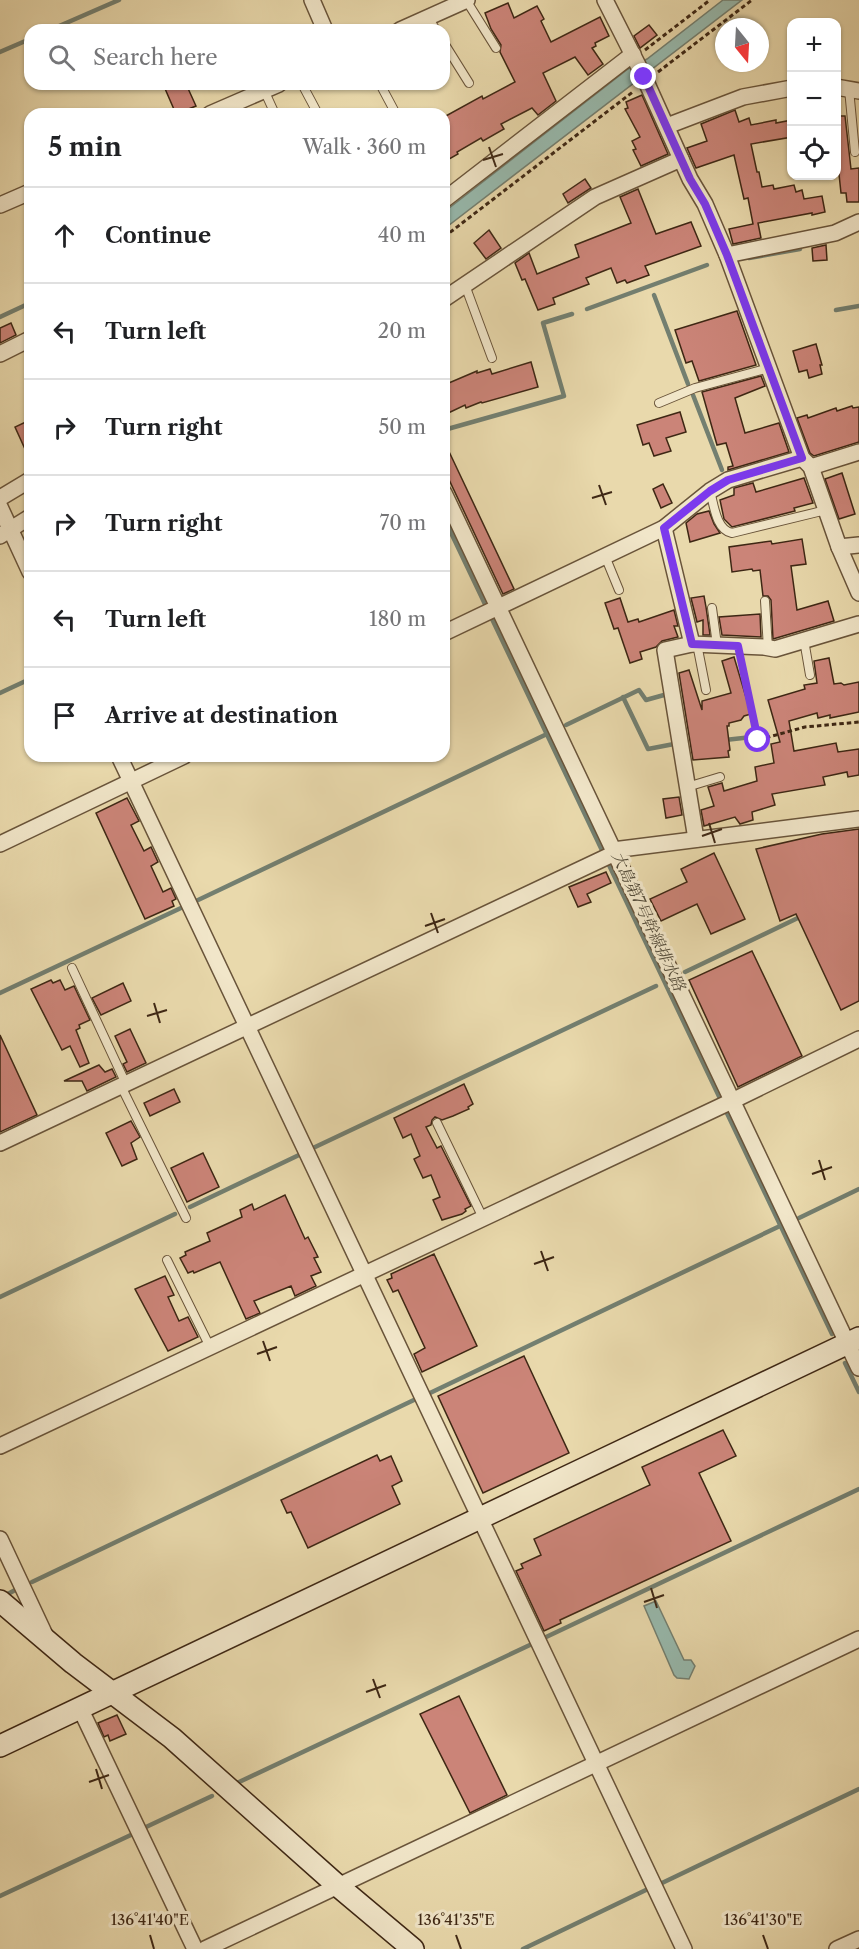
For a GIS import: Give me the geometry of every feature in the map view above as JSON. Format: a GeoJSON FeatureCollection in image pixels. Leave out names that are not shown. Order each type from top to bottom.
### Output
{"type":"FeatureCollection","features":[{"type":"Feature","properties":{"kind":"street"},"geometry":{"type":"LineString","coordinates":[[312,0],[322,24]]}},
{"type":"Feature","properties":{"kind":"street"},"geometry":{"type":"LineString","coordinates":[[432,24],[467,0]]}},
{"type":"Feature","properties":{"kind":"street"},"geometry":{"type":"LineString","coordinates":[[605,0],[635,57],[727,255],[769,368],[859,593]]}},
{"type":"Feature","properties":{"kind":"street"},"geometry":{"type":"LineString","coordinates":[[450,196],[635,57]]}},
{"type":"Feature","properties":{"kind":"street"},"geometry":{"type":"LineString","coordinates":[[667,126],[742,97],[787,89]]}},
{"type":"Feature","properties":{"kind":"street"},"geometry":{"type":"LineString","coordinates":[[224,108],[264,90]]}},
{"type":"Feature","properties":{"kind":"street"},"geometry":{"type":"LineString","coordinates":[[450,295],[595,197],[681,159]]}},
{"type":"Feature","properties":{"kind":"street"},"geometry":{"type":"LineString","coordinates":[[0,205],[24,195]]}},
{"type":"Feature","properties":{"kind":"street"},"geometry":{"type":"LineString","coordinates":[[727,255],[835,233],[859,222]]}},
{"type":"Feature","properties":{"kind":"street"},"geometry":{"type":"LineString","coordinates":[[0,354],[24,342]]}},
{"type":"Feature","properties":{"kind":"street"},"geometry":{"type":"LineString","coordinates":[[450,630],[664,528],[710,491],[728,480],[859,452]]}},
{"type":"Feature","properties":{"kind":"street"},"geometry":{"type":"LineString","coordinates":[[0,498],[24,484]]}},
{"type":"Feature","properties":{"kind":"street"},"geometry":{"type":"LineString","coordinates":[[0,507],[6,530],[24,562]]}},
{"type":"Feature","properties":{"kind":"street"},"geometry":{"type":"LineString","coordinates":[[450,508],[491,610],[610,855],[726,1103],[853,1341],[859,1368]]}},
{"type":"Feature","properties":{"kind":"street"},"geometry":{"type":"LineString","coordinates":[[6,530],[24,520]]}},
{"type":"Feature","properties":{"kind":"street"},"geometry":{"type":"LineString","coordinates":[[664,528],[694,644]]}},
{"type":"Feature","properties":{"kind":"street"},"geometry":{"type":"LineString","coordinates":[[839,547],[859,544]]}},
{"type":"Feature","properties":{"kind":"street"},"geometry":{"type":"LineString","coordinates":[[696,839],[665,650],[694,644],[775,649],[859,624]]}},
{"type":"Feature","properties":{"kind":"street"},"geometry":{"type":"LineString","coordinates":[[122,762],[684,1949]]}},
{"type":"Feature","properties":{"kind":"street"},"geometry":{"type":"LineString","coordinates":[[0,843],[171,762]]}},
{"type":"Feature","properties":{"kind":"street"},"geometry":{"type":"LineString","coordinates":[[0,1143],[610,855],[696,839],[859,819]]}},
{"type":"Feature","properties":{"kind":"street"},"geometry":{"type":"LineString","coordinates":[[0,1446],[859,1039]]}},
{"type":"Feature","properties":{"kind":"street"},"geometry":{"type":"LineString","coordinates":[[0,1746],[853,1341]]}},
{"type":"Feature","properties":{"kind":"street"},"geometry":{"type":"LineString","coordinates":[[0,1539],[49,1642]]}},
{"type":"Feature","properties":{"kind":"street"},"geometry":{"type":"LineString","coordinates":[[0,1601],[172,1738],[338,1886],[413,1949]]}},
{"type":"Feature","properties":{"kind":"street"},"geometry":{"type":"LineString","coordinates":[[205,1949],[859,1639]]}},
{"type":"Feature","properties":{"kind":"street"},"geometry":{"type":"LineString","coordinates":[[80,1708],[195,1949]]}},
{"type":"Feature","properties":{"kind":"street"},"geometry":{"type":"LineString","coordinates":[[837,1949],[859,1939]]}},
{"type":"Feature","properties":{"kind":"lane"},"geometry":{"type":"LineString","coordinates":[[467,0],[496,48]]}},
{"type":"Feature","properties":{"kind":"lane"},"geometry":{"type":"LineString","coordinates":[[450,53],[469,83]]}},
{"type":"Feature","properties":{"kind":"lane"},"geometry":{"type":"LineString","coordinates":[[848,89],[855,152]]}},
{"type":"Feature","properties":{"kind":"lane"},"geometry":{"type":"LineString","coordinates":[[271,90],[274,108]]}},
{"type":"Feature","properties":{"kind":"lane"},"geometry":{"type":"LineString","coordinates":[[306,90],[315,108]]}},
{"type":"Feature","properties":{"kind":"lane"},"geometry":{"type":"LineString","coordinates":[[383,90],[393,108]]}},
{"type":"Feature","properties":{"kind":"lane"},"geometry":{"type":"LineString","coordinates":[[465,285],[492,358]]}},
{"type":"Feature","properties":{"kind":"lane"},"geometry":{"type":"LineString","coordinates":[[658,403],[695,388],[769,368]]}},
{"type":"Feature","properties":{"kind":"lane"},"geometry":{"type":"LineString","coordinates":[[710,491],[720,525],[725,532],[732,533],[826,510]]}},
{"type":"Feature","properties":{"kind":"lane"},"geometry":{"type":"LineString","coordinates":[[605,556],[619,590]]}},
{"type":"Feature","properties":{"kind":"lane"},"geometry":{"type":"LineString","coordinates":[[765,601],[768,648]]}},
{"type":"Feature","properties":{"kind":"lane"},"geometry":{"type":"LineString","coordinates":[[712,608],[717,645]]}},
{"type":"Feature","properties":{"kind":"lane"},"geometry":{"type":"LineString","coordinates":[[804,640],[810,675]]}},
{"type":"Feature","properties":{"kind":"lane"},"geometry":{"type":"LineString","coordinates":[[694,644],[706,690]]}},
{"type":"Feature","properties":{"kind":"lane"},"geometry":{"type":"LineString","coordinates":[[687,787],[720,777]]}},
{"type":"Feature","properties":{"kind":"lane"},"geometry":{"type":"LineString","coordinates":[[72,968],[186,1218]]}},
{"type":"Feature","properties":{"kind":"lane"},"geometry":{"type":"LineString","coordinates":[[437,1123],[483,1218]]}},
{"type":"Feature","properties":{"kind":"lane"},"geometry":{"type":"LineString","coordinates":[[167,1260],[210,1347]]}},
{"type":"Feature","properties":{"kind":"path"},"geometry":{"type":"LineString","coordinates":[[635,57],[710,0]]}},
{"type":"Feature","properties":{"kind":"path"},"geometry":{"type":"LineString","coordinates":[[450,232],[645,79],[752,0]]}},
{"type":"Feature","properties":{"kind":"path"},"geometry":{"type":"LineString","coordinates":[[738,646],[758,740],[805,727],[859,722]]}},
{"type":"Feature","properties":{"kind":"water"},"geometry":{"type":"Polygon","coordinates":[[[723,0],[742,0],[719,18],[715,18],[715,21],[450,224],[450,207],[628,69],[647,59],[723,0]]]}},
{"type":"Feature","properties":{"kind":"water"},"geometry":{"type":"Polygon","coordinates":[[[656,1601],[684,1660],[691,1660],[695,1666],[689,1679],[677,1678],[674,1675],[644,1606],[656,1601]]]}},
{"type":"Feature","properties":{"kind":"building"},"geometry":{"type":"Polygon","coordinates":[[[508,3],[514,18],[537,6],[544,19],[541,21],[551,42],[600,17],[609,36],[595,43],[596,46],[592,48],[603,64],[588,75],[575,57],[543,73],[556,101],[538,115],[532,108],[501,124],[504,129],[483,141],[481,138],[450,159],[450,114],[482,96],[483,99],[515,82],[500,52],[501,45],[485,13],[508,3]]]}},
{"type":"Feature","properties":{"kind":"building"},"geometry":{"type":"Polygon","coordinates":[[[649,25],[657,35],[640,48],[634,36],[649,25]]]}},
{"type":"Feature","properties":{"kind":"building"},"geometry":{"type":"Polygon","coordinates":[[[166,90],[189,90],[196,106],[173,108],[166,90]]]}},
{"type":"Feature","properties":{"kind":"building"},"geometry":{"type":"Polygon","coordinates":[[[642,95],[668,154],[641,166],[633,150],[636,149],[632,141],[640,137],[625,109],[628,108],[626,102],[642,95]]]}},
{"type":"Feature","properties":{"kind":"building"},"geometry":{"type":"Polygon","coordinates":[[[735,110],[739,122],[749,118],[751,125],[776,120],[776,123],[787,121],[787,138],[751,144],[762,187],[773,185],[774,189],[794,185],[796,192],[802,190],[804,199],[822,196],[825,212],[758,223],[761,238],[733,244],[729,229],[753,224],[748,198],[744,199],[734,155],[696,168],[687,148],[707,141],[701,124],[735,110]]]}},
{"type":"Feature","properties":{"kind":"building"},"geometry":{"type":"Polygon","coordinates":[[[841,116],[845,116],[851,169],[859,168],[859,202],[847,202],[846,193],[841,193],[841,116]]]}},
{"type":"Feature","properties":{"kind":"building"},"geometry":{"type":"Polygon","coordinates":[[[585,179],[591,188],[568,203],[563,194],[585,179]]]}},
{"type":"Feature","properties":{"kind":"building"},"geometry":{"type":"Polygon","coordinates":[[[638,189],[656,234],[691,222],[701,246],[645,266],[649,275],[627,283],[625,280],[617,283],[611,268],[586,278],[589,284],[553,298],[555,304],[538,310],[525,279],[522,280],[515,263],[529,253],[537,274],[579,257],[575,245],[631,223],[620,197],[638,189]]]}},
{"type":"Feature","properties":{"kind":"building"},"geometry":{"type":"Polygon","coordinates":[[[489,230],[501,248],[486,259],[474,243],[489,230]]]}},
{"type":"Feature","properties":{"kind":"building"},"geometry":{"type":"Polygon","coordinates":[[[826,245],[827,260],[813,261],[812,248],[826,245]]]}},
{"type":"Feature","properties":{"kind":"building"},"geometry":{"type":"Polygon","coordinates":[[[737,311],[756,365],[699,381],[692,361],[686,363],[675,330],[737,311]]]}},
{"type":"Feature","properties":{"kind":"building"},"geometry":{"type":"Polygon","coordinates":[[[11,323],[16,335],[0,343],[0,328],[11,323]]]}},
{"type":"Feature","properties":{"kind":"building"},"geometry":{"type":"Polygon","coordinates":[[[816,344],[822,374],[809,378],[807,370],[799,372],[793,351],[816,344]]]}},
{"type":"Feature","properties":{"kind":"building"},"geometry":{"type":"Polygon","coordinates":[[[531,362],[538,387],[466,408],[465,405],[450,412],[450,382],[477,371],[477,373],[490,369],[492,374],[531,362]]]}},
{"type":"Feature","properties":{"kind":"building"},"geometry":{"type":"Polygon","coordinates":[[[761,376],[765,386],[735,398],[745,433],[779,423],[789,452],[728,470],[728,467],[733,466],[726,443],[717,445],[702,392],[761,376]]]}},
{"type":"Feature","properties":{"kind":"building"},"geometry":{"type":"Polygon","coordinates":[[[852,406],[853,408],[859,407],[859,442],[814,456],[810,453],[797,418],[807,415],[808,418],[836,408],[837,411],[852,406]]]}},
{"type":"Feature","properties":{"kind":"building"},"geometry":{"type":"Polygon","coordinates":[[[680,412],[686,432],[666,438],[671,451],[654,456],[649,443],[643,445],[637,425],[680,412]]]}},
{"type":"Feature","properties":{"kind":"building"},"geometry":{"type":"Polygon","coordinates":[[[24,423],[24,447],[15,427],[24,423]]]}},
{"type":"Feature","properties":{"kind":"building"},"geometry":{"type":"Polygon","coordinates":[[[450,454],[514,589],[503,594],[450,482],[450,454]]]}},
{"type":"Feature","properties":{"kind":"building"},"geometry":{"type":"Polygon","coordinates":[[[842,473],[855,514],[839,519],[825,479],[842,473]]]}},
{"type":"Feature","properties":{"kind":"building"},"geometry":{"type":"Polygon","coordinates":[[[804,478],[813,503],[794,508],[795,511],[732,527],[724,519],[720,500],[734,495],[734,488],[753,483],[756,492],[804,478]]]}},
{"type":"Feature","properties":{"kind":"building"},"geometry":{"type":"Polygon","coordinates":[[[663,484],[672,503],[661,508],[653,489],[663,484]]]}},
{"type":"Feature","properties":{"kind":"building"},"geometry":{"type":"Polygon","coordinates":[[[709,511],[720,533],[690,542],[686,523],[697,514],[709,511]]]}},
{"type":"Feature","properties":{"kind":"building"},"geometry":{"type":"Polygon","coordinates":[[[802,539],[806,564],[791,566],[797,610],[828,601],[834,621],[773,639],[771,600],[768,596],[763,596],[760,570],[732,572],[729,547],[802,539]]]}},
{"type":"Feature","properties":{"kind":"building"},"geometry":{"type":"Polygon","coordinates":[[[704,596],[710,635],[703,635],[703,620],[697,622],[691,598],[704,596]]]}},
{"type":"Feature","properties":{"kind":"building"},"geometry":{"type":"Polygon","coordinates":[[[620,598],[628,622],[638,619],[639,622],[674,610],[678,626],[674,626],[678,637],[662,641],[656,647],[640,652],[642,659],[630,663],[618,628],[614,629],[605,603],[620,598]]]}},
{"type":"Feature","properties":{"kind":"building"},"geometry":{"type":"Polygon","coordinates":[[[760,614],[761,637],[722,635],[719,617],[760,614]]]}},
{"type":"Feature","properties":{"kind":"building"},"geometry":{"type":"Polygon","coordinates":[[[734,657],[751,714],[727,726],[729,757],[693,760],[679,673],[689,670],[702,710],[702,701],[731,693],[722,661],[734,657]]]}},
{"type":"Feature","properties":{"kind":"building"},"geometry":{"type":"Polygon","coordinates":[[[829,658],[834,684],[859,682],[859,712],[830,718],[830,715],[818,718],[817,713],[789,721],[794,751],[836,743],[838,752],[859,749],[859,775],[848,777],[847,772],[823,777],[825,785],[772,794],[775,805],[752,812],[753,820],[740,824],[735,817],[704,826],[701,810],[714,806],[708,787],[722,783],[724,791],[757,781],[755,767],[774,763],[771,744],[780,742],[768,700],[805,689],[804,685],[817,683],[814,661],[829,658]]]}},
{"type":"Feature","properties":{"kind":"building"},"geometry":{"type":"Polygon","coordinates":[[[679,797],[682,815],[666,818],[663,799],[679,797]]]}},
{"type":"Feature","properties":{"kind":"building"},"geometry":{"type":"Polygon","coordinates":[[[127,798],[139,821],[131,825],[144,851],[151,847],[158,862],[151,866],[163,892],[171,888],[176,899],[172,901],[174,906],[145,919],[96,813],[127,798]]]}},
{"type":"Feature","properties":{"kind":"building"},"geometry":{"type":"Polygon","coordinates":[[[859,829],[859,1001],[841,1010],[796,914],[780,921],[756,849],[822,834],[859,829]]]}},
{"type":"Feature","properties":{"kind":"building"},"geometry":{"type":"Polygon","coordinates":[[[714,853],[745,919],[711,934],[697,904],[661,921],[650,899],[687,882],[681,869],[714,853]]]}},
{"type":"Feature","properties":{"kind":"building"},"geometry":{"type":"Polygon","coordinates":[[[606,872],[611,883],[587,894],[591,902],[578,907],[569,887],[606,872]]]}},
{"type":"Feature","properties":{"kind":"building"},"geometry":{"type":"Polygon","coordinates":[[[752,951],[802,1056],[738,1087],[689,980],[752,951]]]}},
{"type":"Feature","properties":{"kind":"building"},"geometry":{"type":"Polygon","coordinates":[[[51,980],[53,983],[60,980],[65,990],[74,986],[90,1020],[79,1025],[80,1028],[76,1030],[89,1063],[80,1067],[70,1046],[62,1050],[31,989],[51,980]]]}},
{"type":"Feature","properties":{"kind":"building"},"geometry":{"type":"Polygon","coordinates":[[[123,983],[131,1001],[101,1015],[92,998],[123,983]]]}},
{"type":"Feature","properties":{"kind":"building"},"geometry":{"type":"Polygon","coordinates":[[[130,1029],[146,1063],[127,1072],[123,1064],[127,1062],[115,1036],[130,1029]]]}},
{"type":"Feature","properties":{"kind":"building"},"geometry":{"type":"Polygon","coordinates":[[[0,1035],[37,1115],[0,1132],[0,1035]]]}},
{"type":"Feature","properties":{"kind":"building"},"geometry":{"type":"Polygon","coordinates":[[[99,1065],[105,1072],[112,1069],[116,1077],[87,1091],[82,1081],[64,1081],[99,1065]]]}},
{"type":"Feature","properties":{"kind":"building"},"geometry":{"type":"Polygon","coordinates":[[[464,1084],[473,1104],[468,1107],[469,1109],[442,1120],[435,1117],[431,1125],[426,1127],[437,1148],[441,1146],[471,1206],[462,1214],[442,1220],[433,1200],[440,1197],[431,1175],[423,1178],[414,1159],[420,1156],[411,1134],[403,1138],[394,1118],[464,1084]]]}},
{"type":"Feature","properties":{"kind":"building"},"geometry":{"type":"Polygon","coordinates":[[[174,1089],[180,1102],[150,1116],[144,1103],[174,1089]]]}},
{"type":"Feature","properties":{"kind":"building"},"geometry":{"type":"Polygon","coordinates":[[[131,1121],[140,1137],[131,1143],[137,1159],[122,1166],[106,1133],[131,1121]]]}},
{"type":"Feature","properties":{"kind":"building"},"geometry":{"type":"Polygon","coordinates":[[[203,1153],[219,1187],[187,1202],[171,1168],[203,1153]]]}},
{"type":"Feature","properties":{"kind":"building"},"geometry":{"type":"Polygon","coordinates":[[[285,1195],[305,1239],[308,1237],[318,1257],[314,1258],[321,1272],[311,1276],[316,1286],[295,1296],[291,1286],[254,1301],[260,1313],[246,1319],[220,1262],[194,1273],[193,1271],[188,1273],[180,1258],[186,1255],[185,1252],[210,1241],[207,1233],[242,1217],[240,1210],[252,1204],[254,1210],[285,1195]]]}},
{"type":"Feature","properties":{"kind":"building"},"geometry":{"type":"Polygon","coordinates":[[[434,1254],[477,1346],[422,1372],[414,1354],[425,1348],[398,1290],[393,1292],[387,1280],[392,1278],[391,1274],[434,1254]]]}},
{"type":"Feature","properties":{"kind":"building"},"geometry":{"type":"Polygon","coordinates":[[[165,1276],[174,1295],[168,1297],[179,1321],[188,1317],[198,1337],[168,1351],[135,1289],[165,1276]]]}},
{"type":"Feature","properties":{"kind":"building"},"geometry":{"type":"Polygon","coordinates":[[[524,1356],[569,1453],[483,1493],[438,1396],[524,1356]]]}},
{"type":"Feature","properties":{"kind":"building"},"geometry":{"type":"Polygon","coordinates":[[[723,1430],[736,1456],[699,1473],[731,1541],[560,1620],[561,1623],[544,1631],[516,1571],[523,1568],[521,1564],[541,1555],[534,1539],[650,1485],[642,1467],[723,1430]]]}},
{"type":"Feature","properties":{"kind":"building"},"geometry":{"type":"Polygon","coordinates":[[[377,1455],[380,1461],[391,1456],[402,1481],[392,1486],[400,1504],[308,1548],[291,1512],[287,1513],[281,1500],[377,1455]]]}},
{"type":"Feature","properties":{"kind":"building"},"geometry":{"type":"Polygon","coordinates":[[[459,1696],[507,1795],[470,1813],[420,1714],[459,1696]]]}},
{"type":"Feature","properties":{"kind":"building"},"geometry":{"type":"Polygon","coordinates":[[[117,1715],[126,1734],[110,1741],[108,1735],[104,1737],[98,1723],[117,1715]]]}},
{"type":"Feature","properties":{"kind":"waterway"},"geometry":{"type":"LineString","coordinates":[[64,24],[119,0]]}},
{"type":"Feature","properties":{"kind":"waterway"},"geometry":{"type":"LineString","coordinates":[[0,52],[24,42]]}},
{"type":"Feature","properties":{"kind":"waterway"},"geometry":{"type":"LineString","coordinates":[[749,258],[800,249]]}},
{"type":"Feature","properties":{"kind":"waterway"},"geometry":{"type":"LineString","coordinates":[[587,309],[707,265]]}},
{"type":"Feature","properties":{"kind":"waterway"},"geometry":{"type":"LineString","coordinates":[[654,295],[688,384]]}},
{"type":"Feature","properties":{"kind":"waterway"},"geometry":{"type":"LineString","coordinates":[[0,317],[24,306]]}},
{"type":"Feature","properties":{"kind":"waterway"},"geometry":{"type":"LineString","coordinates":[[836,310],[859,306]]}},
{"type":"Feature","properties":{"kind":"waterway"},"geometry":{"type":"LineString","coordinates":[[450,428],[564,396],[543,323],[572,314]]}},
{"type":"Feature","properties":{"kind":"waterway"},"geometry":{"type":"LineString","coordinates":[[693,395],[722,470]]}},
{"type":"Feature","properties":{"kind":"waterway","name":"大島第7号幹線排水路"},"geometry":{"type":"LineString","coordinates":[[450,531],[832,1334]]}},
{"type":"Feature","properties":{"kind":"waterway"},"geometry":{"type":"LineString","coordinates":[[0,693],[24,682]]}},
{"type":"Feature","properties":{"kind":"waterway"},"geometry":{"type":"LineString","coordinates":[[566,725],[639,690],[646,700],[664,695]]}},
{"type":"Feature","properties":{"kind":"waterway"},"geometry":{"type":"LineString","coordinates":[[623,697],[648,749],[674,744]]}},
{"type":"Feature","properties":{"kind":"waterway"},"geometry":{"type":"LineString","coordinates":[[196,901],[547,734]]}},
{"type":"Feature","properties":{"kind":"waterway"},"geometry":{"type":"LineString","coordinates":[[725,740],[752,737]]}},
{"type":"Feature","properties":{"kind":"waterway"},"geometry":{"type":"LineString","coordinates":[[0,993],[181,908]]}},
{"type":"Feature","properties":{"kind":"waterway"},"geometry":{"type":"LineString","coordinates":[[685,972],[802,916]]}},
{"type":"Feature","properties":{"kind":"waterway"},"geometry":{"type":"LineString","coordinates":[[313,1148],[656,986]]}},
{"type":"Feature","properties":{"kind":"waterway"},"geometry":{"type":"LineString","coordinates":[[190,1207],[299,1155]]}},
{"type":"Feature","properties":{"kind":"waterway"},"geometry":{"type":"LineString","coordinates":[[799,1218],[859,1189]]}},
{"type":"Feature","properties":{"kind":"waterway"},"geometry":{"type":"LineString","coordinates":[[0,1297],[175,1214]]}},
{"type":"Feature","properties":{"kind":"waterway"},"geometry":{"type":"LineString","coordinates":[[430,1393],[780,1226]]}},
{"type":"Feature","properties":{"kind":"waterway","name":"大島第7号幹線排水路"},"geometry":{"type":"LineString","coordinates":[[845,1363],[859,1392]]}},
{"type":"Feature","properties":{"kind":"waterway"},"geometry":{"type":"LineString","coordinates":[[32,1582],[416,1399]]}},
{"type":"Feature","properties":{"kind":"waterway"},"geometry":{"type":"LineString","coordinates":[[544,1638],[859,1489]]}},
{"type":"Feature","properties":{"kind":"waterway"},"geometry":{"type":"LineString","coordinates":[[6,1595],[17,1589]]}},
{"type":"Feature","properties":{"kind":"waterway"},"geometry":{"type":"LineString","coordinates":[[237,1783],[532,1644]]}},
{"type":"Feature","properties":{"kind":"waterway"},"geometry":{"type":"LineString","coordinates":[[662,1883],[859,1789]]}},
{"type":"Feature","properties":{"kind":"waterway"},"geometry":{"type":"LineString","coordinates":[[146,1827],[212,1796]]}},
{"type":"Feature","properties":{"kind":"waterway"},"geometry":{"type":"LineString","coordinates":[[0,1896],[133,1834]]}},
{"type":"Feature","properties":{"kind":"waterway"},"geometry":{"type":"LineString","coordinates":[[523,1949],[648,1889]]}},
{"type":"Feature","properties":{"kind":"route"},"geometry":{"type":"LineString","coordinates":[[644,77],[727,255],[802,458],[728,480],[710,491],[664,528],[692,644],[738,646],[758,740]]}}]}
